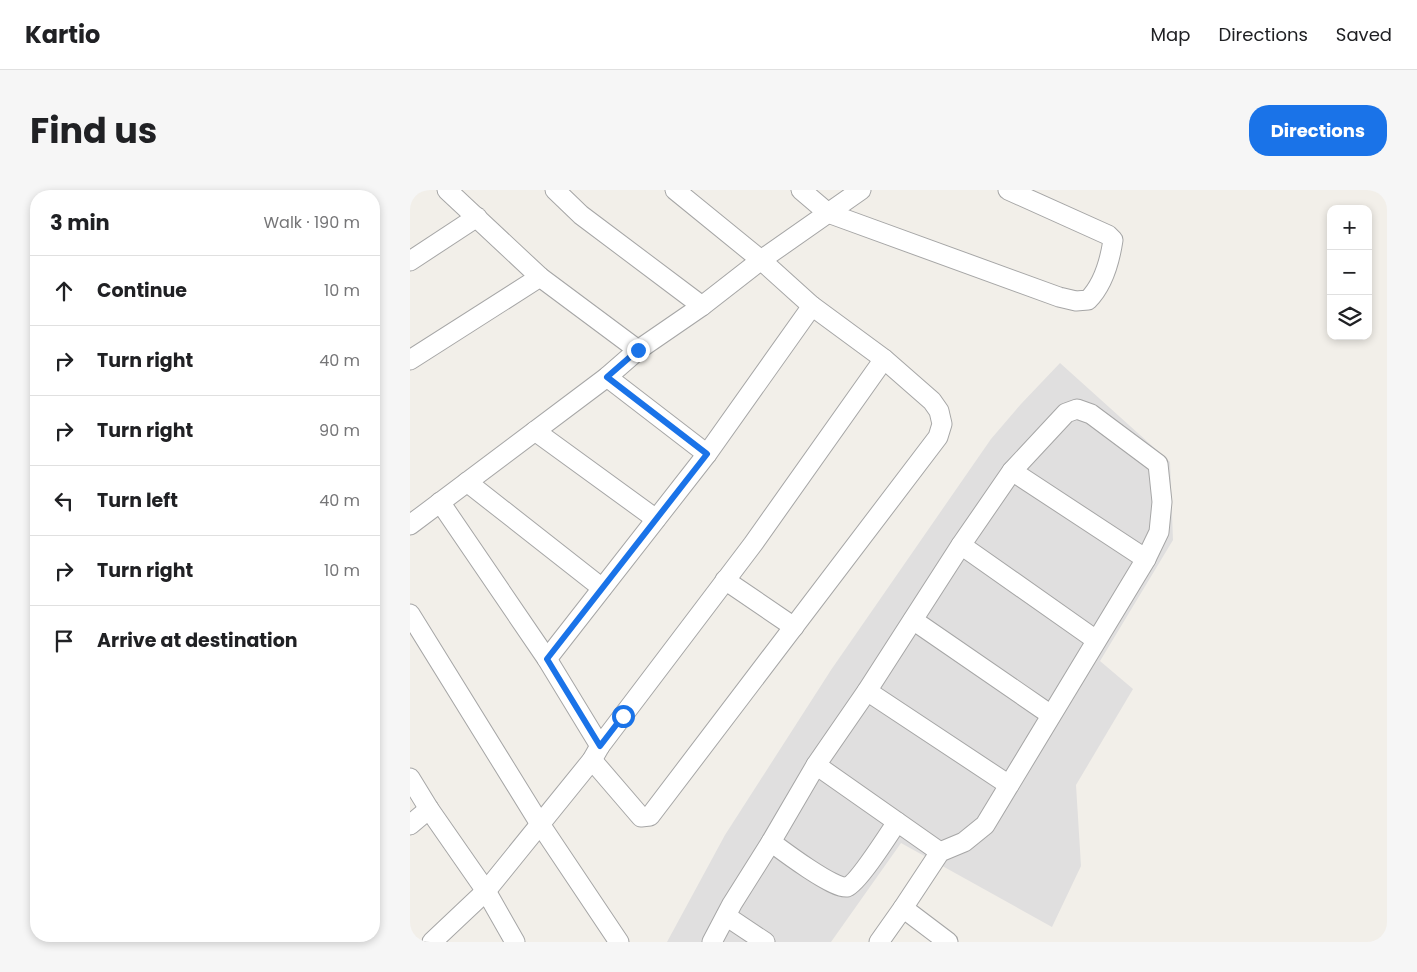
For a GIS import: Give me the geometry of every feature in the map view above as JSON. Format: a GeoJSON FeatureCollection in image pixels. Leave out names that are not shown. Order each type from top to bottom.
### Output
{"type":"FeatureCollection","features":[{"type":"Feature","properties":{"kind":"street"},"geometry":{"type":"LineString","coordinates":[[447,190],[540,277],[638,350]]}},
{"type":"Feature","properties":{"kind":"street"},"geometry":{"type":"LineString","coordinates":[[555,190],[581,215],[702,306]]}},
{"type":"Feature","properties":{"kind":"street"},"geometry":{"type":"LineString","coordinates":[[440,502],[547,659],[596,753],[641,817],[650,816],[938,437],[942,424],[940,411],[932,401],[884,359],[812,306],[761,260],[674,190]]}},
{"type":"Feature","properties":{"kind":"street"},"geometry":{"type":"LineString","coordinates":[[801,190],[828,213],[1059,297],[1076,301],[1088,300],[1096,289],[1106,267],[1113,240],[1108,235],[1008,190]]}},
{"type":"Feature","properties":{"kind":"street"},"geometry":{"type":"LineString","coordinates":[[410,525],[607,377],[638,350],[702,306],[761,260],[861,190]]}},
{"type":"Feature","properties":{"kind":"street"},"geometry":{"type":"LineString","coordinates":[[410,261],[477,217]]}},
{"type":"Feature","properties":{"kind":"street"},"geometry":{"type":"LineString","coordinates":[[410,360],[540,277]]}},
{"type":"Feature","properties":{"kind":"street"},"geometry":{"type":"LineString","coordinates":[[547,659],[707,454],[812,306]]}},
{"type":"Feature","properties":{"kind":"street"},"geometry":{"type":"LineString","coordinates":[[432,942],[486,891],[596,753],[725,580],[884,359]]}},
{"type":"Feature","properties":{"kind":"street"},"geometry":{"type":"LineString","coordinates":[[607,377],[707,454]]}},
{"type":"Feature","properties":{"kind":"street"},"geometry":{"type":"LineString","coordinates":[[712,942],[732,904],[816,765],[867,691],[1012,470],[1066,412],[1077,409],[1091,414],[1158,464],[1162,502],[1159,532],[1146,559],[985,825],[964,842],[940,852],[879,942]]}},
{"type":"Feature","properties":{"kind":"street"},"geometry":{"type":"LineString","coordinates":[[535,431],[656,519]]}},
{"type":"Feature","properties":{"kind":"street"},"geometry":{"type":"LineString","coordinates":[[1012,470],[1146,559]]}},
{"type":"Feature","properties":{"kind":"street"},"geometry":{"type":"LineString","coordinates":[[467,482],[602,588]]}},
{"type":"Feature","properties":{"kind":"street"},"geometry":{"type":"LineString","coordinates":[[961,545],[1096,640]]}},
{"type":"Feature","properties":{"kind":"street"},"geometry":{"type":"LineString","coordinates":[[725,580],[794,627]]}},
{"type":"Feature","properties":{"kind":"street"},"geometry":{"type":"LineString","coordinates":[[410,614],[540,824],[619,942]]}},
{"type":"Feature","properties":{"kind":"street"},"geometry":{"type":"LineString","coordinates":[[913,620],[1051,715]]}},
{"type":"Feature","properties":{"kind":"street"},"geometry":{"type":"LineString","coordinates":[[867,691],[1009,785]]}},
{"type":"Feature","properties":{"kind":"street"},"geometry":{"type":"LineString","coordinates":[[816,765],[940,852]]}},
{"type":"Feature","properties":{"kind":"street"},"geometry":{"type":"LineString","coordinates":[[410,778],[429,809],[486,891],[515,942]]}},
{"type":"Feature","properties":{"kind":"street"},"geometry":{"type":"LineString","coordinates":[[410,825],[429,809]]}},
{"type":"Feature","properties":{"kind":"street"},"geometry":{"type":"LineString","coordinates":[[771,842],[828,881],[840,887],[846,887],[852,884],[863,870],[897,822]]}},
{"type":"Feature","properties":{"kind":"street"},"geometry":{"type":"LineString","coordinates":[[903,908],[948,942]]}},
{"type":"Feature","properties":{"kind":"street"},"geometry":{"type":"LineString","coordinates":[[726,916],[765,942]]}},
{"type":"Feature","properties":{"kind":"shaded area"},"geometry":{"type":"Polygon","coordinates":[[[1060,363],[1170,462],[1173,540],[1100,661],[1133,689],[1076,785],[1081,866],[1052,927],[901,843],[831,942],[667,942],[725,835],[831,670],[991,439],[1060,363]]]}},
{"type":"Feature","properties":{"kind":"route"},"geometry":{"type":"LineString","coordinates":[[623,716],[600,746],[547,659],[707,454],[607,377],[638,350]]}}]}
